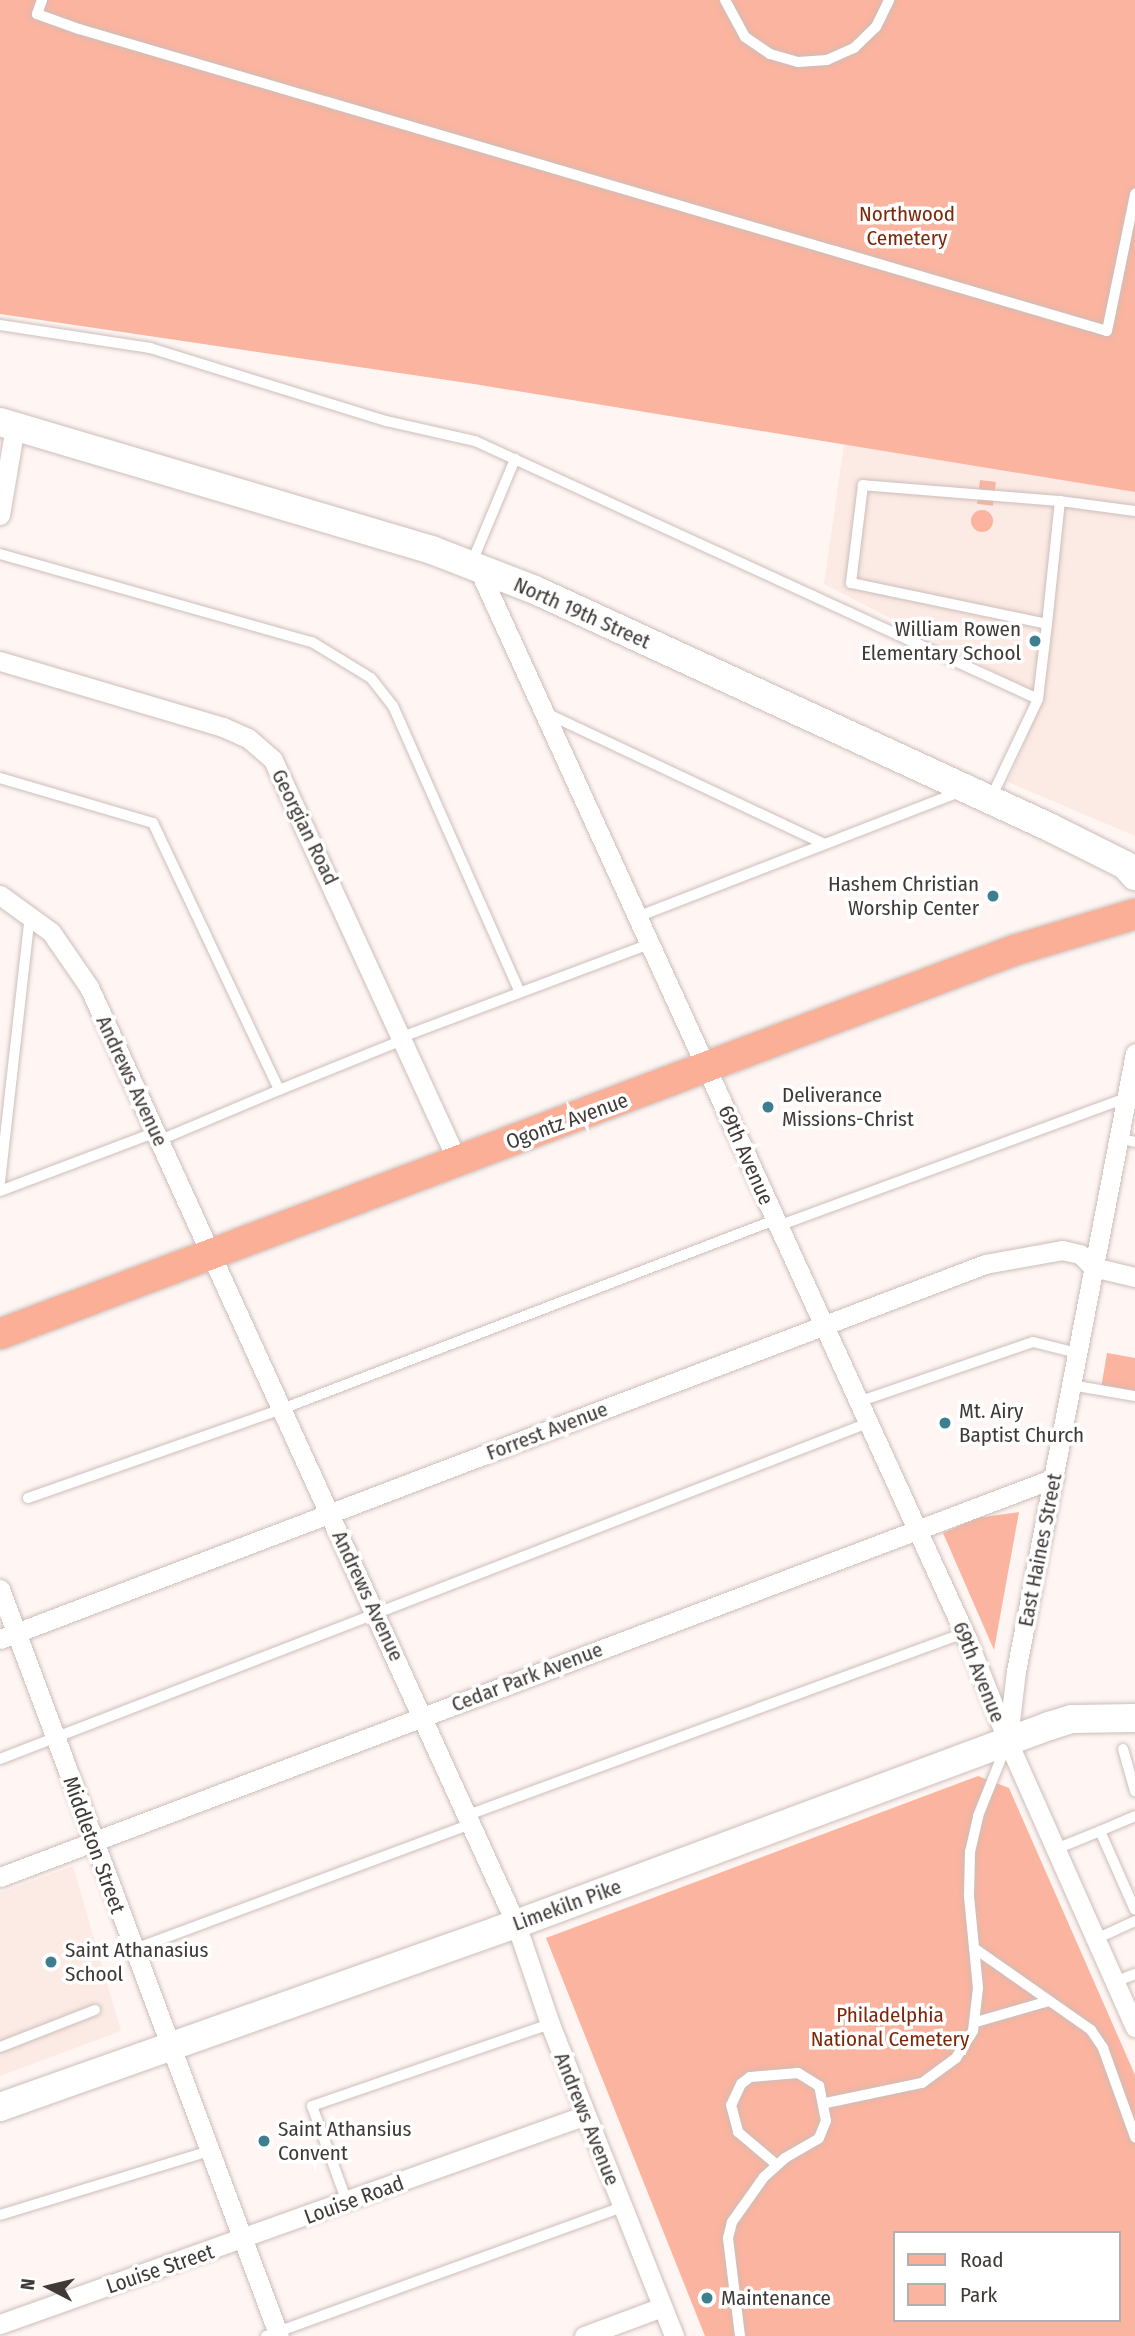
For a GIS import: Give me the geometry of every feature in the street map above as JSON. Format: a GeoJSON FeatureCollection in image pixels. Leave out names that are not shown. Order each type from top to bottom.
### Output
{"type":"FeatureCollection","features":[{"type":"Feature","properties":{"kind":"main road","name":"Ogontz Avenue"},"geometry":{"type":"LineString","coordinates":[[0,1334],[1015,950],[1135,914]]}},
{"type":"Feature","properties":{"kind":"street"},"geometry":{"type":"LineString","coordinates":[[0,515],[7,424]]}},
{"type":"Feature","properties":{"kind":"street","name":"North 19th Street"},"geometry":{"type":"LineString","coordinates":[[7,424],[432,550],[535,590],[978,794],[1125,865],[1135,876]]}},
{"type":"Feature","properties":{"kind":"street","name":"69th Avenue"},"geometry":{"type":"LineString","coordinates":[[474,568],[544,712],[964,1633],[1008,1742]]}},
{"type":"Feature","properties":{"kind":"street","name":"Georgian Road"},"geometry":{"type":"LineString","coordinates":[[0,661],[223,727],[248,738],[273,760],[458,1162]]}},
{"type":"Feature","properties":{"kind":"street","name":"Andrews Avenue"},"geometry":{"type":"LineString","coordinates":[[0,895],[30,914],[74,959],[158,1136],[516,1924],[550,2024],[674,2336]]}},
{"type":"Feature","properties":{"kind":"street","name":"East Haines Street"},"geometry":{"type":"LineString","coordinates":[[1008,1742],[1016,1671],[1093,1267],[1127,1140],[1126,1098],[1135,1053]]}},
{"type":"Feature","properties":{"kind":"street","name":"Forrest Avenue"},"geometry":{"type":"LineString","coordinates":[[8,1636],[985,1264],[1062,1250],[1080,1254],[1093,1267],[1135,1277]]}},
{"type":"Feature","properties":{"kind":"street","name":"Cedar Park Avenue"},"geometry":{"type":"LineString","coordinates":[[0,1877],[1054,1478]]}},
{"type":"Feature","properties":{"kind":"street","name":"Middleton Street"},"geometry":{"type":"LineString","coordinates":[[0,1589],[8,1636],[55,1739],[169,2050],[209,2151],[274,2335]]}},
{"type":"Feature","properties":{"kind":"street","name":"Limekiln Pike"},"geometry":{"type":"LineString","coordinates":[[0,2107],[169,2050],[1072,1718],[1135,1718]]}},
{"type":"Feature","properties":{"kind":"street"},"geometry":{"type":"LineString","coordinates":[[1008,1742],[1135,2027]]}},
{"type":"Feature","properties":{"kind":"street","name":"Louise Road"},"geometry":{"type":"LineString","coordinates":[[241,2241],[586,2115]]}},
{"type":"Feature","properties":{"kind":"street","name":"Louise Street"},"geometry":{"type":"LineString","coordinates":[[0,2324],[241,2241]]}},
{"type":"Feature","properties":{"kind":"street"},"geometry":{"type":"LineString","coordinates":[[584,2336],[662,2307]]}},
{"type":"Feature","properties":{"kind":"lane"},"geometry":{"type":"LineString","coordinates":[[42,0],[37,13],[79,29],[1107,331],[1135,194]]}},
{"type":"Feature","properties":{"kind":"lane"},"geometry":{"type":"LineString","coordinates":[[725,0],[745,37],[770,54],[798,62],[827,60],[854,48],[876,27],[889,0]]}},
{"type":"Feature","properties":{"kind":"lane"},"geometry":{"type":"LineString","coordinates":[[0,326],[150,348],[386,421],[475,441],[1038,699]]}},
{"type":"Feature","properties":{"kind":"lane"},"geometry":{"type":"LineString","coordinates":[[474,568],[515,459]]}},
{"type":"Feature","properties":{"kind":"lane"},"geometry":{"type":"LineString","coordinates":[[1046,624],[851,583],[863,485],[1060,501],[1135,511]]}},
{"type":"Feature","properties":{"kind":"lane"},"geometry":{"type":"LineString","coordinates":[[637,916],[825,844],[978,794],[1038,699],[1060,501]]}},
{"type":"Feature","properties":{"kind":"lane"},"geometry":{"type":"LineString","coordinates":[[0,554],[312,642],[371,678],[393,706],[520,992]]}},
{"type":"Feature","properties":{"kind":"lane"},"geometry":{"type":"LineString","coordinates":[[544,712],[825,844]]}},
{"type":"Feature","properties":{"kind":"lane"},"geometry":{"type":"LineString","coordinates":[[0,778],[153,823],[279,1090]]}},
{"type":"Feature","properties":{"kind":"lane"},"geometry":{"type":"LineString","coordinates":[[0,1182],[30,914]]}},
{"type":"Feature","properties":{"kind":"lane"},"geometry":{"type":"LineString","coordinates":[[0,1191],[279,1090],[520,992],[649,944]]}},
{"type":"Feature","properties":{"kind":"lane"},"geometry":{"type":"LineString","coordinates":[[27,1498],[282,1409],[776,1223],[1126,1098]]}},
{"type":"Feature","properties":{"kind":"lane"},"geometry":{"type":"LineString","coordinates":[[858,1402],[1033,1342],[1077,1353]]}},
{"type":"Feature","properties":{"kind":"lane"},"geometry":{"type":"LineString","coordinates":[[1071,1385],[1135,1396]]}},
{"type":"Feature","properties":{"kind":"lane"},"geometry":{"type":"LineString","coordinates":[[0,1759],[868,1423]]}},
{"type":"Feature","properties":{"kind":"lane"},"geometry":{"type":"LineString","coordinates":[[132,1950],[964,1633]]}},
{"type":"Feature","properties":{"kind":"lane"},"geometry":{"type":"LineString","coordinates":[[826,2103],[901,2090],[930,2079],[956,2058],[976,2022],[970,1852],[978,1816],[1008,1742]]}},
{"type":"Feature","properties":{"kind":"lane"},"geometry":{"type":"LineString","coordinates":[[1123,1749],[1135,1791]]}},
{"type":"Feature","properties":{"kind":"lane"},"geometry":{"type":"LineString","coordinates":[[1056,1850],[1135,1816]]}},
{"type":"Feature","properties":{"kind":"lane"},"geometry":{"type":"LineString","coordinates":[[1101,1831],[1135,1910]]}},
{"type":"Feature","properties":{"kind":"lane"},"geometry":{"type":"LineString","coordinates":[[1096,1939],[1135,1921]]}},
{"type":"Feature","properties":{"kind":"lane"},"geometry":{"type":"LineString","coordinates":[[974,1948],[1049,2001],[1083,2021],[1098,2038],[1135,2137]]}},
{"type":"Feature","properties":{"kind":"lane"},"geometry":{"type":"LineString","coordinates":[[1115,1982],[1135,1974]]}},
{"type":"Feature","properties":{"kind":"lane"},"geometry":{"type":"LineString","coordinates":[[976,2022],[1049,2001]]}},
{"type":"Feature","properties":{"kind":"lane"},"geometry":{"type":"LineString","coordinates":[[0,2048],[95,2010]]}},
{"type":"Feature","properties":{"kind":"lane"},"geometry":{"type":"LineString","coordinates":[[348,2203],[312,2106],[550,2024]]}},
{"type":"Feature","properties":{"kind":"lane"},"geometry":{"type":"LineString","coordinates":[[740,2336],[729,2230],[743,2204],[776,2164],[819,2138],[826,2121],[826,2103],[819,2086],[798,2073],[760,2074],[741,2084],[731,2105],[733,2124],[776,2164]]}},
{"type":"Feature","properties":{"kind":"lane"},"geometry":{"type":"LineString","coordinates":[[0,2215],[209,2151]]}},
{"type":"Feature","properties":{"kind":"lane"},"geometry":{"type":"LineString","coordinates":[[274,2335],[622,2207]]}},
{"type":"Feature","properties":{"kind":"shaded area","name":"William Rowen Elementary School"},"geometry":{"type":"Polygon","coordinates":[[[844,444],[1135,492],[1135,836],[1008,782],[1044,697],[824,584],[844,444]]]}},
{"type":"Feature","properties":{"kind":"shaded area","name":"Saint Athanasius School"},"geometry":{"type":"Polygon","coordinates":[[[73,1866],[121,2031],[0,2076],[0,1893],[73,1866]]]}},
{"type":"Feature","properties":{"kind":"green space","name":"Northwood Cemetery"},"geometry":{"type":"Polygon","coordinates":[[[0,0],[1135,0],[1135,492],[474,384],[0,314],[0,0]]]}},
{"type":"Feature","properties":{"kind":"green space"},"geometry":{"type":"Polygon","coordinates":[[[980,480],[996,482],[993,506],[977,504],[980,480]]]}},
{"type":"Feature","properties":{"kind":"green space"},"geometry":{"type":"Polygon","coordinates":[[[982,510],[990,513],[993,521],[990,529],[982,532],[974,529],[971,521],[974,513],[982,510]]]}},
{"type":"Feature","properties":{"kind":"green space"},"geometry":{"type":"Polygon","coordinates":[[[1107,1353],[1135,1358],[1135,1395],[1101,1388],[1107,1353]]]}},
{"type":"Feature","properties":{"kind":"green space"},"geometry":{"type":"Polygon","coordinates":[[[1019,1512],[994,1650],[943,1533],[976,1518],[1019,1512]]]}},
{"type":"Feature","properties":{"kind":"green space","name":"Philadelphia National Cemetery"},"geometry":{"type":"Polygon","coordinates":[[[978,1776],[1009,1788],[1135,2075],[1135,2336],[705,2336],[546,1938],[978,1776]]]}},
{"type":"Feature","properties":{"kind":"place","name":"William Rowen Elementary School"},"geometry":{"type":"Point","coordinates":[1035,641]}},
{"type":"Feature","properties":{"kind":"place","name":"Hashem Christian Worship Center"},"geometry":{"type":"Point","coordinates":[993,896]}},
{"type":"Feature","properties":{"kind":"place","name":"Deliverance Missions-Christ"},"geometry":{"type":"Point","coordinates":[768,1107]}},
{"type":"Feature","properties":{"kind":"place","name":"Mt. Airy Baptist Church"},"geometry":{"type":"Point","coordinates":[945,1423]}},
{"type":"Feature","properties":{"kind":"place","name":"Saint Athanasius School"},"geometry":{"type":"Point","coordinates":[51,1962]}},
{"type":"Feature","properties":{"kind":"place","name":"Saint Athansius Convent"},"geometry":{"type":"Point","coordinates":[264,2141]}},
{"type":"Feature","properties":{"kind":"place","name":"Maintenance"},"geometry":{"type":"Point","coordinates":[707,2298]}}]}
